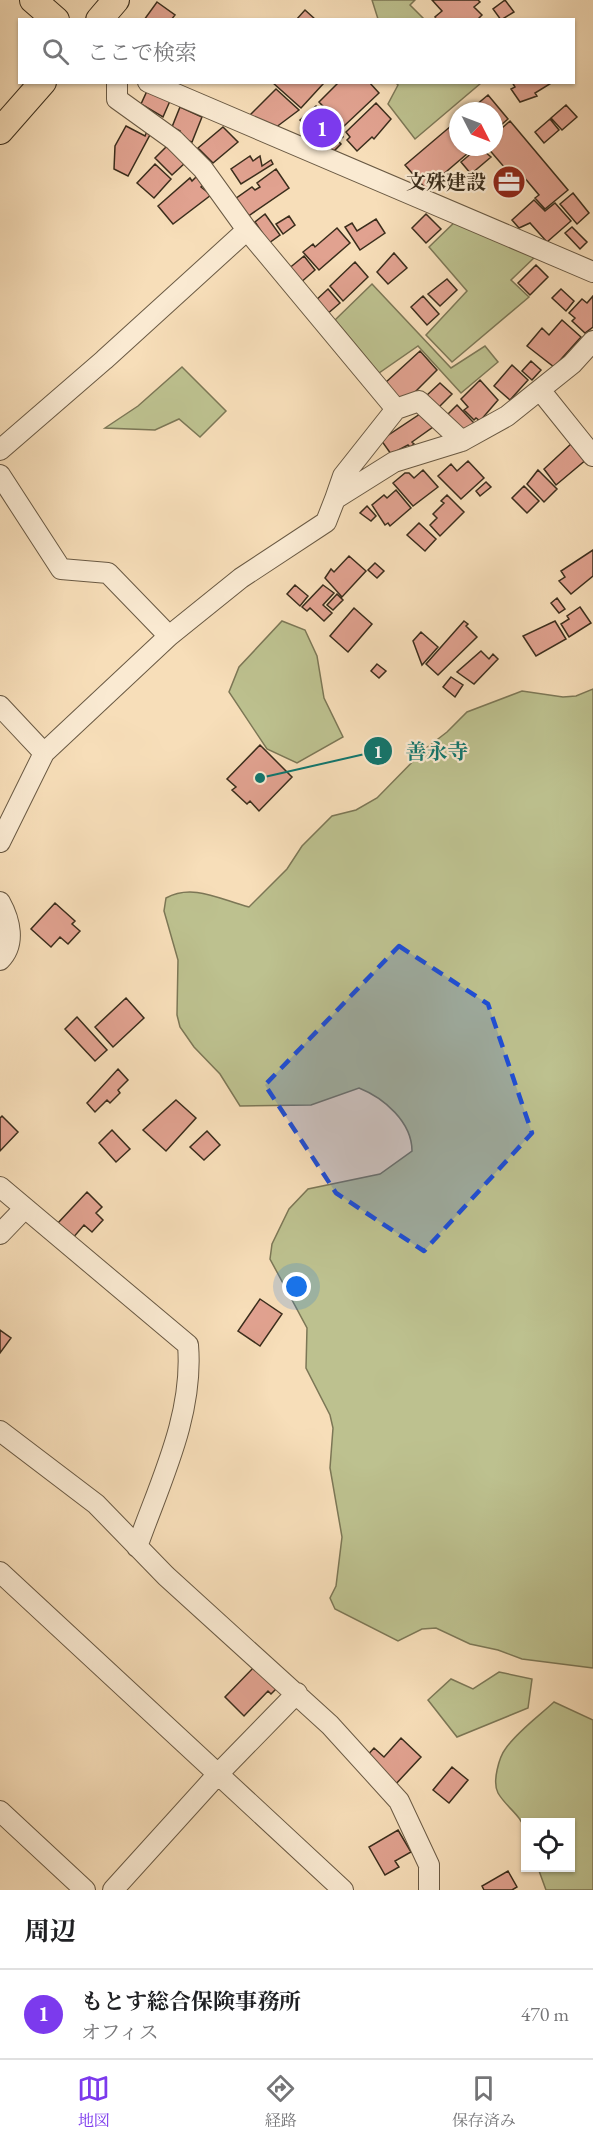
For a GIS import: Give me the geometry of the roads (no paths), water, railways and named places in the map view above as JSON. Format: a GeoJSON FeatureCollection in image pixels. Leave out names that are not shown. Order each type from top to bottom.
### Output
{"type":"FeatureCollection","features":[{"type":"Feature","properties":{"kind":"main road"},"geometry":{"type":"LineString","coordinates":[[33,0],[54,18]]}},
{"type":"Feature","properties":{"kind":"main road"},"geometry":{"type":"LineString","coordinates":[[101,18],[116,0]]}},
{"type":"Feature","properties":{"kind":"main road"},"geometry":{"type":"LineString","coordinates":[[0,131],[41,84]]}},
{"type":"Feature","properties":{"kind":"street"},"geometry":{"type":"LineString","coordinates":[[117,84],[117,99],[174,140],[202,169],[246,230],[396,409]]}},
{"type":"Feature","properties":{"kind":"street"},"geometry":{"type":"LineString","coordinates":[[153,84],[593,272]]}},
{"type":"Feature","properties":{"kind":"street"},"geometry":{"type":"LineString","coordinates":[[0,450],[104,360],[246,230]]}},
{"type":"Feature","properties":{"kind":"street"},"geometry":{"type":"LineString","coordinates":[[335,499],[394,462],[462,441],[507,416],[572,364],[593,341]]}},
{"type":"Feature","properties":{"kind":"street"},"geometry":{"type":"LineString","coordinates":[[540,390],[593,456]]}},
{"type":"Feature","properties":{"kind":"street"},"geometry":{"type":"LineString","coordinates":[[0,842],[44,753],[169,636],[241,578],[326,522],[343,476],[396,409],[419,401],[462,441]]}},
{"type":"Feature","properties":{"kind":"street"},"geometry":{"type":"LineString","coordinates":[[0,475],[61,569],[108,573],[169,636]]}},
{"type":"Feature","properties":{"kind":"street"},"geometry":{"type":"LineString","coordinates":[[0,706],[44,753]]}},
{"type":"Feature","properties":{"kind":"street"},"geometry":{"type":"LineString","coordinates":[[0,902],[11,927],[6,954],[0,960]]}},
{"type":"Feature","properties":{"kind":"street"},"geometry":{"type":"LineString","coordinates":[[0,1187],[188,1345],[191,1372],[189,1394],[169,1457],[136,1546]]}},
{"type":"Feature","properties":{"kind":"street"},"geometry":{"type":"LineString","coordinates":[[0,1234],[24,1209]]}},
{"type":"Feature","properties":{"kind":"street"},"geometry":{"type":"LineString","coordinates":[[0,1431],[96,1504],[172,1582],[330,1725],[399,1801],[429,1865],[429,1890]]}},
{"type":"Feature","properties":{"kind":"street"},"geometry":{"type":"LineString","coordinates":[[0,1572],[343,1890]]}},
{"type":"Feature","properties":{"kind":"street"},"geometry":{"type":"LineString","coordinates":[[113,1890],[218,1774],[297,1693]]}},
{"type":"Feature","properties":{"kind":"street"},"geometry":{"type":"LineString","coordinates":[[0,1811],[85,1890]]}},
{"type":"Feature","properties":{"kind":"place","name":"もとす総合保険事務所"},"geometry":{"type":"Point","coordinates":[322,128]}},
{"type":"Feature","properties":{"kind":"place","name":"文殊建設"},"geometry":{"type":"Point","coordinates":[509,182]}},
{"type":"Feature","properties":{"kind":"place","name":"善永寺"},"geometry":{"type":"Point","coordinates":[260,778]}}]}
